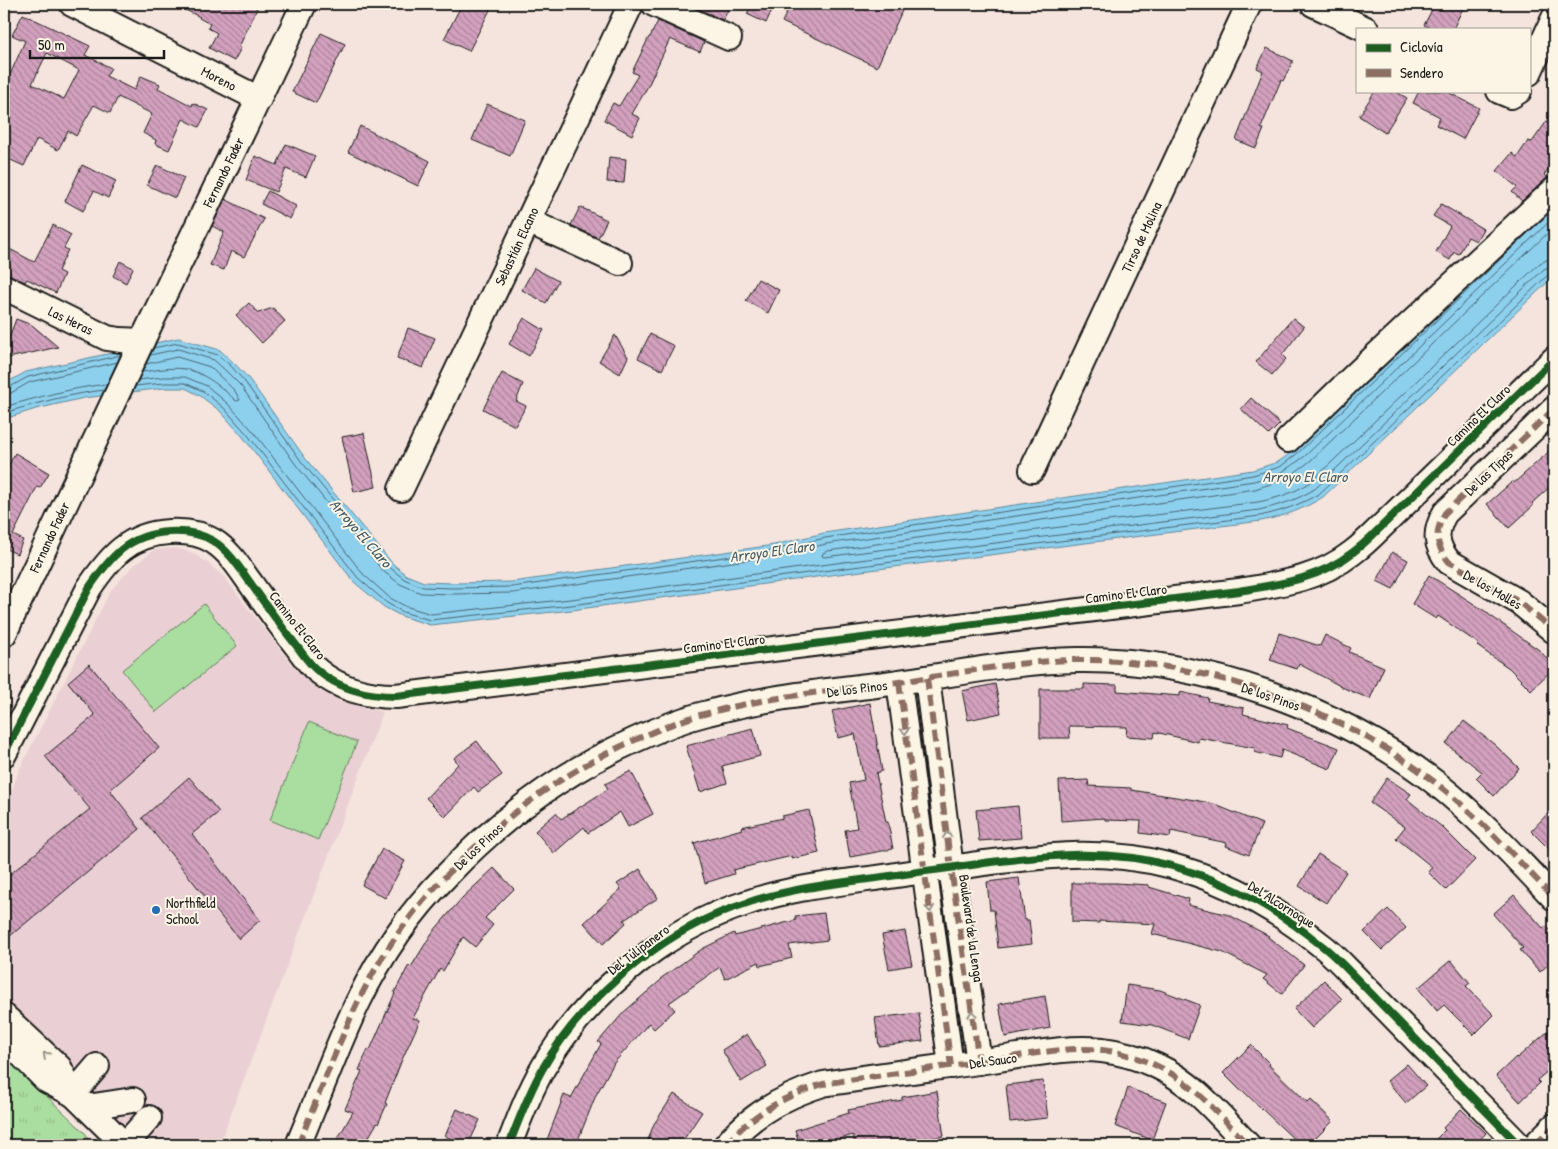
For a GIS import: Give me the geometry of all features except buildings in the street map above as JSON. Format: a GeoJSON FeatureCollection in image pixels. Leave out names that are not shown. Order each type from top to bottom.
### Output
{"type":"FeatureCollection","features":[{"type":"Feature","properties":{"kind":"street","name":"Moreno"},"geometry":{"type":"LineString","coordinates":[[72,4],[259,98]]}},
{"type":"Feature","properties":{"kind":"street","name":"Fernando Fader"},"geometry":{"type":"LineString","coordinates":[[4,634],[304,4]]}},
{"type":"Feature","properties":{"kind":"street","name":"Sebastián Elcano"},"geometry":{"type":"LineString","coordinates":[[401,489],[631,4]]}},
{"type":"Feature","properties":{"kind":"street"},"geometry":{"type":"LineString","coordinates":[[654,4],[729,38]]}},
{"type":"Feature","properties":{"kind":"street","name":"Tirso de Molina"},"geometry":{"type":"LineString","coordinates":[[1032,470],[1249,4]]}},
{"type":"Feature","properties":{"kind":"street"},"geometry":{"type":"LineString","coordinates":[[1313,4],[1364,28]]}},
{"type":"Feature","properties":{"kind":"street"},"geometry":{"type":"LineString","coordinates":[[1530,71],[1554,18]]}},
{"type":"Feature","properties":{"kind":"street"},"geometry":{"type":"LineString","coordinates":[[1288,440],[1554,190]]}},
{"type":"Feature","properties":{"kind":"street"},"geometry":{"type":"LineString","coordinates":[[528,222],[620,263]]}},
{"type":"Feature","properties":{"kind":"street","name":"Las Heras"},"geometry":{"type":"LineString","coordinates":[[4,287],[107,338],[142,341]]}},
{"type":"Feature","properties":{"kind":"street","name":"Camino El Claro"},"geometry":{"type":"LineString","coordinates":[[4,754],[89,588],[105,564],[129,543],[159,532],[180,531],[197,534],[214,542],[237,564],[280,626],[317,670],[331,680],[351,689],[380,696],[396,696],[1240,591],[1295,581],[1312,576],[1352,553],[1382,527],[1554,359]]}},
{"type":"Feature","properties":{"kind":"street","name":"De las Tipas"},"geometry":{"type":"LineString","coordinates":[[1438,543],[1437,532],[1445,513],[1554,409]]}},
{"type":"Feature","properties":{"kind":"street","name":"De los Molles"},"geometry":{"type":"LineString","coordinates":[[1438,543],[1441,553],[1449,562],[1519,602],[1554,631]]}},
{"type":"Feature","properties":{"kind":"street","name":"De los Pinos"},"geometry":{"type":"LineString","coordinates":[[298,1145],[358,1002],[386,954],[406,923],[444,878],[496,828],[554,783],[602,756],[690,718],[776,698],[927,678],[991,667],[1073,660],[1128,662],[1181,669],[1208,675],[1302,706],[1342,724],[1409,763],[1440,786],[1470,813],[1503,844],[1554,898]]}},
{"type":"Feature","properties":{"kind":"street","name":"Boulevard de la Lenga"},"geometry":{"type":"LineString","coordinates":[[927,678],[951,868],[979,1062]]}},
{"type":"Feature","properties":{"kind":"street"},"geometry":{"type":"LineString","coordinates":[[899,682],[951,1066]]}},
{"type":"Feature","properties":{"kind":"street","name":"Del Alcornoque"},"geometry":{"type":"LineString","coordinates":[[951,868],[1046,856],[1107,855],[1172,866],[1237,891],[1300,928],[1323,946],[1519,1145]]}},
{"type":"Feature","properties":{"kind":"street","name":"Del Tulipanero"},"geometry":{"type":"LineString","coordinates":[[509,1145],[544,1065],[568,1032],[606,989],[657,948],[696,924],[722,912],[769,896],[822,886],[951,868]]}},
{"type":"Feature","properties":{"kind":"street"},"geometry":{"type":"LineString","coordinates":[[4,1016],[59,1067],[80,1101]]}},
{"type":"Feature","properties":{"kind":"street"},"geometry":{"type":"LineString","coordinates":[[4,1037],[46,1080],[80,1101],[125,1145],[149,1118]]}},
{"type":"Feature","properties":{"kind":"street","name":"Del Sauco"},"geometry":{"type":"LineString","coordinates":[[726,1145],[746,1124],[764,1111],[781,1100],[803,1090],[837,1082],[1074,1049],[1103,1050],[1157,1066],[1186,1084],[1208,1103],[1248,1145]]}},
{"type":"Feature","properties":{"kind":"street"},"geometry":{"type":"LineString","coordinates":[[80,1101],[97,1066]]}},
{"type":"Feature","properties":{"kind":"street"},"geometry":{"type":"LineString","coordinates":[[80,1101],[133,1100]]}},
{"type":"Feature","properties":{"kind":"street"},"geometry":{"type":"LineString","coordinates":[[1535,1145],[1554,1126]]}},
{"type":"Feature","properties":{"kind":"shaded area","name":"Northfield School"},"geometry":{"type":"Polygon","coordinates":[[[175,548],[191,552],[224,577],[297,671],[319,688],[341,701],[383,712],[219,1145],[145,1145],[4,1008],[4,813],[19,770],[111,590],[131,568],[154,550],[175,548]]]}},
{"type":"Feature","properties":{"kind":"green space"},"geometry":{"type":"Polygon","coordinates":[[[204,604],[237,646],[156,712],[122,670],[204,604]]]}},
{"type":"Feature","properties":{"kind":"green space"},"geometry":{"type":"Polygon","coordinates":[[[309,722],[357,742],[318,840],[270,820],[309,722]]]}},
{"type":"Feature","properties":{"kind":"green space"},"geometry":{"type":"Polygon","coordinates":[[[4,1055],[86,1134],[89,1145],[4,1145],[4,1055]]]}},
{"type":"Feature","properties":{"kind":"water","name":"Arroyo El Claro"},"geometry":{"type":"Polygon","coordinates":[[[1554,201],[1554,276],[1323,497],[1293,512],[1261,521],[846,573],[572,610],[430,625],[401,616],[384,607],[354,582],[243,437],[220,411],[199,395],[185,388],[164,388],[84,398],[36,409],[4,419],[4,384],[26,372],[178,338],[220,350],[249,379],[305,458],[392,563],[406,575],[424,582],[512,582],[774,545],[824,533],[1253,470],[1278,462],[1296,449],[1554,201]]]}},
{"type":"Feature","properties":{"kind":"marked path"},"geometry":{"type":"LineString","coordinates":[[1554,409],[1445,513],[1438,532],[1441,550],[1449,562],[1519,602],[1554,631]]}},
{"type":"Feature","properties":{"kind":"marked path"},"geometry":{"type":"LineString","coordinates":[[298,1145],[350,1019],[376,968],[397,935],[421,904],[468,854],[489,834],[534,798],[608,753],[680,721],[750,703],[1001,666],[1052,661],[1124,662],[1172,668],[1220,678],[1267,693],[1313,711],[1357,732],[1399,757],[1437,784],[1468,811],[1498,839],[1554,898]]}},
{"type":"Feature","properties":{"kind":"marked path"},"geometry":{"type":"LineString","coordinates":[[927,678],[951,868],[979,1062]]}},
{"type":"Feature","properties":{"kind":"marked path"},"geometry":{"type":"LineString","coordinates":[[899,682],[951,1066]]}},
{"type":"Feature","properties":{"kind":"marked path"},"geometry":{"type":"LineString","coordinates":[[726,1145],[746,1124],[770,1107],[795,1094],[823,1084],[1075,1049],[1109,1051],[1130,1056],[1170,1073],[1183,1081],[1206,1101],[1248,1145]]}},
{"type":"Feature","properties":{"kind":"marked path"},"geometry":{"type":"LineString","coordinates":[[1535,1145],[1554,1126]]}},
{"type":"Feature","properties":{"kind":"cycle path"},"geometry":{"type":"LineString","coordinates":[[4,754],[89,588],[113,557],[132,542],[143,537],[155,534],[187,532],[208,538],[228,554],[306,659],[315,668],[345,687],[365,693],[386,696],[1239,591],[1284,583],[1313,575],[1352,553],[1371,537],[1554,359]]}},
{"type":"Feature","properties":{"kind":"cycle path"},"geometry":{"type":"LineString","coordinates":[[509,1145],[524,1106],[538,1077],[565,1034],[623,974],[665,942],[698,923],[762,898],[835,883],[984,863],[1078,855],[1101,855],[1148,860],[1192,872],[1232,888],[1287,920],[1336,958],[1519,1145]]}},
{"type":"Feature","properties":{"kind":"place","name":"Northfield School"},"geometry":{"type":"Point","coordinates":[156,910]}}]}
